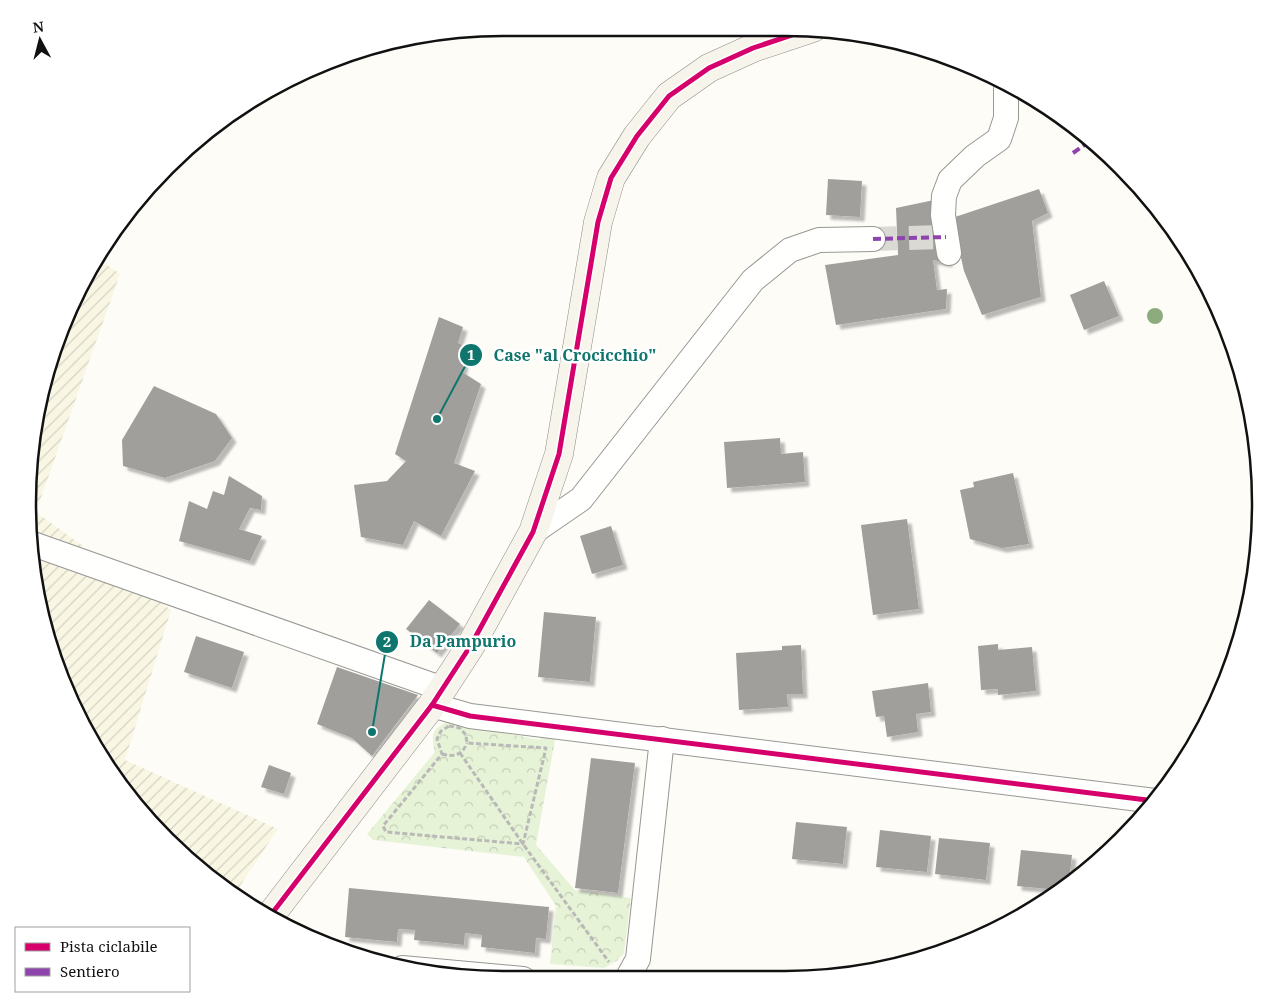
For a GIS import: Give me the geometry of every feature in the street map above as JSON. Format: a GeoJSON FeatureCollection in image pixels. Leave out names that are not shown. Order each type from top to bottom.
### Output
{"type":"FeatureCollection","features":[{"type":"Feature","properties":{"kind":"main road"},"geometry":{"type":"LineString","coordinates":[[274,910],[438,697],[471,645],[533,532],[559,454],[598,222],[611,178],[637,136],[669,96],[709,68],[753,48],[789,36]]}},
{"type":"Feature","properties":{"kind":"street"},"geometry":{"type":"LineString","coordinates":[[949,253],[943,215],[944,196],[950,180],[975,156],[999,139],[1006,118],[1006,92]]}},
{"type":"Feature","properties":{"kind":"street"},"geometry":{"type":"LineString","coordinates":[[533,532],[581,499],[753,280],[790,250],[819,240],[873,239]]}},
{"type":"Feature","properties":{"kind":"street"},"geometry":{"type":"LineString","coordinates":[[38,546],[438,697],[470,716],[1146,800]]}},
{"type":"Feature","properties":{"kind":"street"},"geometry":{"type":"LineString","coordinates":[[631,971],[638,959],[662,739]]}},
{"type":"Feature","properties":{"kind":"path"},"geometry":{"type":"LineString","coordinates":[[449,726],[460,728],[466,736],[467,743],[465,749],[460,753],[450,756],[442,754],[437,739],[441,731],[449,726]]}},
{"type":"Feature","properties":{"kind":"path"},"geometry":{"type":"LineString","coordinates":[[467,743],[546,748],[523,844]]}},
{"type":"Feature","properties":{"kind":"path"},"geometry":{"type":"LineString","coordinates":[[460,753],[523,844],[610,963]]}},
{"type":"Feature","properties":{"kind":"path"},"geometry":{"type":"LineString","coordinates":[[442,754],[384,826],[386,832],[523,844]]}},
{"type":"Feature","properties":{"kind":"shaded area"},"geometry":{"type":"Polygon","coordinates":[[[104,263],[120,274],[36,511],[40,443],[45,412],[61,353],[84,297],[104,263]]]}},
{"type":"Feature","properties":{"kind":"shaded area"},"geometry":{"type":"Polygon","coordinates":[[[36,512],[171,610],[125,760],[278,829],[239,888],[195,855],[152,812],[133,788],[115,763],[84,710],[61,654],[45,595],[40,564],[36,512]]]}},
{"type":"Feature","properties":{"kind":"green space"},"geometry":{"type":"Polygon","coordinates":[[[447,722],[540,740],[543,733],[556,734],[536,845],[575,890],[631,898],[624,953],[618,960],[604,968],[550,964],[556,906],[524,857],[373,840],[367,834],[435,752],[433,738],[435,731],[447,722]]]}},
{"type":"Feature","properties":{"kind":"building"},"geometry":{"type":"Polygon","coordinates":[[[828,179],[862,181],[860,217],[826,215],[828,179]]]}},
{"type":"Feature","properties":{"kind":"building"},"geometry":{"type":"Polygon","coordinates":[[[1039,189],[1048,213],[1032,221],[1041,297],[982,315],[964,271],[952,218],[1039,189]]]}},
{"type":"Feature","properties":{"kind":"building"},"geometry":{"type":"Polygon","coordinates":[[[939,199],[948,263],[933,260],[937,290],[947,289],[946,309],[836,325],[825,265],[898,255],[896,208],[939,199]]]}},
{"type":"Feature","properties":{"kind":"building"},"geometry":{"type":"Polygon","coordinates":[[[1104,281],[1119,316],[1084,330],[1070,295],[1104,281]]]}},
{"type":"Feature","properties":{"kind":"building"},"geometry":{"type":"Polygon","coordinates":[[[439,317],[463,327],[458,343],[467,347],[462,372],[481,384],[454,463],[475,471],[441,536],[414,521],[403,545],[361,537],[354,485],[387,481],[406,461],[395,454],[439,317]]]}},
{"type":"Feature","properties":{"kind":"building"},"geometry":{"type":"Polygon","coordinates":[[[154,386],[216,414],[232,438],[215,461],[165,478],[123,466],[122,440],[154,386]]]}},
{"type":"Feature","properties":{"kind":"building"},"geometry":{"type":"Polygon","coordinates":[[[780,438],[781,454],[803,452],[805,482],[727,488],[724,442],[780,438]]]}},
{"type":"Feature","properties":{"kind":"building"},"geometry":{"type":"Polygon","coordinates":[[[1013,473],[1029,544],[1002,548],[970,539],[960,490],[974,487],[973,482],[1013,473]]]}},
{"type":"Feature","properties":{"kind":"building"},"geometry":{"type":"Polygon","coordinates":[[[229,476],[262,496],[261,510],[250,508],[239,529],[262,536],[250,561],[179,541],[189,501],[207,509],[213,491],[224,495],[229,476]]]}},
{"type":"Feature","properties":{"kind":"building"},"geometry":{"type":"Polygon","coordinates":[[[907,519],[919,609],[873,615],[861,525],[907,519]]]}},
{"type":"Feature","properties":{"kind":"building"},"geometry":{"type":"Polygon","coordinates":[[[611,526],[623,565],[592,574],[580,536],[611,526]]]}},
{"type":"Feature","properties":{"kind":"building"},"geometry":{"type":"Polygon","coordinates":[[[429,600],[460,624],[437,653],[406,629],[429,600]]]}},
{"type":"Feature","properties":{"kind":"building"},"geometry":{"type":"Polygon","coordinates":[[[544,612],[596,617],[590,682],[538,677],[544,612]]]}},
{"type":"Feature","properties":{"kind":"building"},"geometry":{"type":"Polygon","coordinates":[[[196,636],[244,652],[232,688],[184,672],[196,636]]]}},
{"type":"Feature","properties":{"kind":"building"},"geometry":{"type":"Polygon","coordinates":[[[998,644],[998,650],[1032,647],[1036,691],[998,695],[998,689],[981,690],[978,646],[998,644]]]}},
{"type":"Feature","properties":{"kind":"building"},"geometry":{"type":"Polygon","coordinates":[[[801,645],[803,694],[787,694],[788,707],[739,710],[736,653],[782,650],[782,646],[801,645]]]}},
{"type":"Feature","properties":{"kind":"building"},"geometry":{"type":"Polygon","coordinates":[[[337,667],[418,695],[372,756],[352,738],[317,724],[337,667]]]}},
{"type":"Feature","properties":{"kind":"building"},"geometry":{"type":"Polygon","coordinates":[[[928,683],[931,712],[916,714],[918,732],[887,737],[884,716],[876,717],[872,691],[928,683]]]}},
{"type":"Feature","properties":{"kind":"building"},"geometry":{"type":"Polygon","coordinates":[[[591,758],[635,763],[618,893],[575,888],[591,758]]]}},
{"type":"Feature","properties":{"kind":"building"},"geometry":{"type":"Polygon","coordinates":[[[269,765],[291,773],[284,794],[261,787],[269,765]]]}},
{"type":"Feature","properties":{"kind":"building"},"geometry":{"type":"Polygon","coordinates":[[[796,822],[847,827],[843,864],[792,859],[796,822]]]}},
{"type":"Feature","properties":{"kind":"building"},"geometry":{"type":"Polygon","coordinates":[[[880,830],[931,836],[927,872],[876,867],[880,830]]]}},
{"type":"Feature","properties":{"kind":"building"},"geometry":{"type":"Polygon","coordinates":[[[939,838],[990,843],[986,880],[935,874],[939,838]]]}},
{"type":"Feature","properties":{"kind":"building"},"geometry":{"type":"Polygon","coordinates":[[[1021,850],[1072,855],[1070,873],[1048,889],[1017,886],[1021,850]]]}},
{"type":"Feature","properties":{"kind":"building"},"geometry":{"type":"Polygon","coordinates":[[[349,888],[549,907],[546,939],[536,938],[535,953],[481,947],[482,935],[465,933],[464,945],[414,940],[415,930],[398,929],[397,942],[345,937],[349,888]]]}},
{"type":"Feature","properties":{"kind":"tunnel"},"geometry":{"type":"LineString","coordinates":[[873,239],[946,237]]}},
{"type":"Feature","properties":{"kind":"marked path"},"geometry":{"type":"LineString","coordinates":[[1073,153],[1084,145]]}},
{"type":"Feature","properties":{"kind":"marked path"},"geometry":{"type":"LineString","coordinates":[[873,239],[946,237]]}},
{"type":"Feature","properties":{"kind":"cycle path"},"geometry":{"type":"LineString","coordinates":[[274,910],[432,705],[471,645],[533,532],[559,454],[598,222],[611,178],[637,136],[669,96],[709,68],[753,48],[789,36]]}},
{"type":"Feature","properties":{"kind":"cycle path"},"geometry":{"type":"LineString","coordinates":[[432,705],[470,716],[1146,800]]}},
{"type":"Feature","properties":{"kind":"place","name":"Case \"al Crocicchio\""},"geometry":{"type":"Point","coordinates":[437,419]}},
{"type":"Feature","properties":{"kind":"place","name":"Da Pampurio"},"geometry":{"type":"Point","coordinates":[372,732]}}]}
